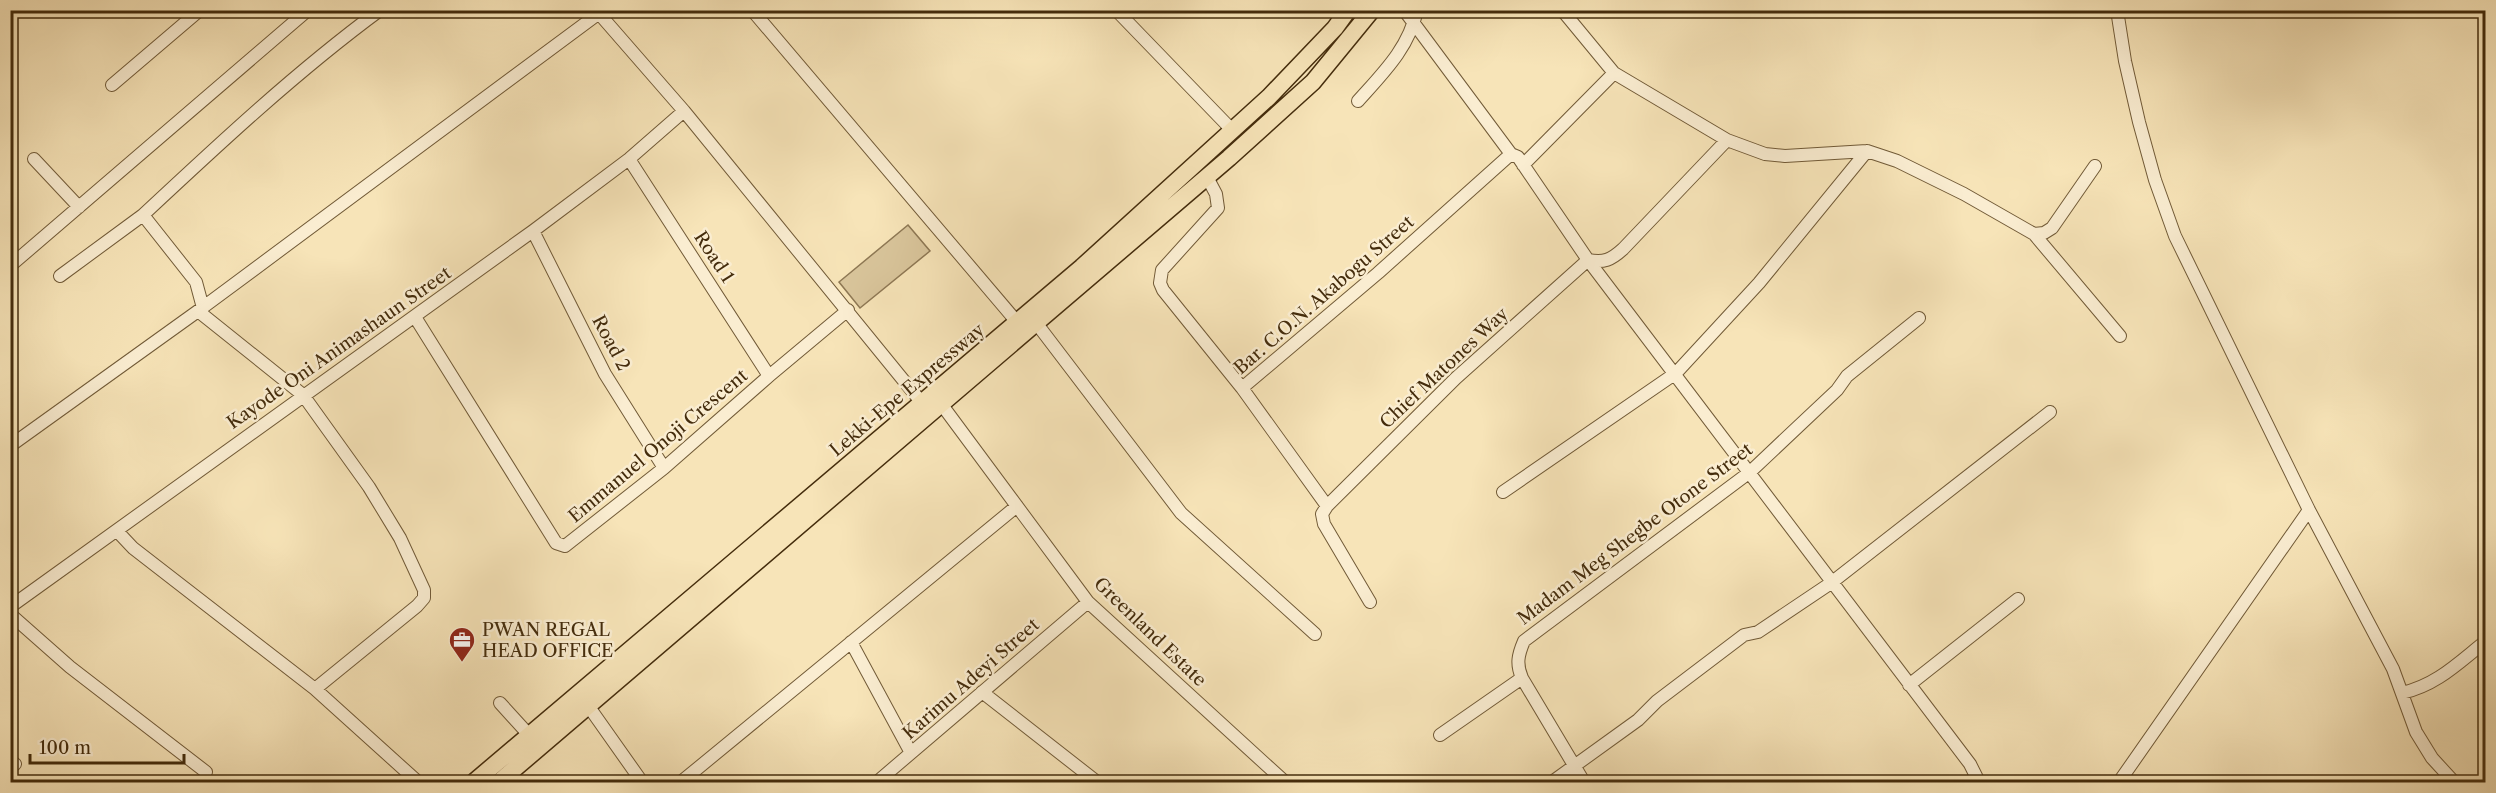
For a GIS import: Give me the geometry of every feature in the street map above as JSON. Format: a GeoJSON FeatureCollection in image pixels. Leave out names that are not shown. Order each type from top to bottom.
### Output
{"type":"FeatureCollection","features":[{"type":"Feature","properties":{"kind":"highway","name":"Lekki-Epe Expressway"},"geometry":{"type":"LineString","coordinates":[[499,783],[589,707],[820,500],[922,403],[1082,267],[1233,132],[1306,60],[1348,10]]}},
{"type":"Feature","properties":{"kind":"highway","name":"Lekki-Epe Expressway"},"geometry":{"type":"LineString","coordinates":[[474,783],[820,500],[942,405],[1037,324],[1313,82],[1372,10]]}},
{"type":"Feature","properties":{"kind":"street"},"geometry":{"type":"LineString","coordinates":[[112,85],[200,10]]}},
{"type":"Feature","properties":{"kind":"street"},"geometry":{"type":"LineString","coordinates":[[10,266],[308,10]]}},
{"type":"Feature","properties":{"kind":"street"},"geometry":{"type":"LineString","coordinates":[[60,276],[143,215],[236,128],[337,42],[380,10]]}},
{"type":"Feature","properties":{"kind":"street"},"geometry":{"type":"LineString","coordinates":[[752,10],[1017,322]]}},
{"type":"Feature","properties":{"kind":"street"},"geometry":{"type":"LineString","coordinates":[[1116,10],[1233,132]]}},
{"type":"Feature","properties":{"kind":"street"},"geometry":{"type":"LineString","coordinates":[[1404,10],[1511,154],[1518,157],[1524,165],[1588,260],[1676,373],[1831,583],[1970,764],[1980,783]]}},
{"type":"Feature","properties":{"kind":"street"},"geometry":{"type":"LineString","coordinates":[[1358,101],[1401,51],[1418,10]]}},
{"type":"Feature","properties":{"kind":"street"},"geometry":{"type":"LineString","coordinates":[[2117,10],[2125,61],[2139,122],[2155,180],[2175,236],[2309,510],[2393,669],[2416,732],[2432,758],[2454,783]]}},
{"type":"Feature","properties":{"kind":"street"},"geometry":{"type":"LineString","coordinates":[[1564,11],[1614,73],[1727,140],[1765,154],[1785,156],[1867,151],[1897,161],[1926,175],[2034,234],[2120,336]]}},
{"type":"Feature","properties":{"kind":"street"},"geometry":{"type":"LineString","coordinates":[[10,446],[200,309],[597,12],[684,111],[922,403]]}},
{"type":"Feature","properties":{"kind":"street"},"geometry":{"type":"LineString","coordinates":[[1524,165],[1614,73]]}},
{"type":"Feature","properties":{"kind":"street","name":"Kayode Oni Animashaun Street"},"geometry":{"type":"LineString","coordinates":[[10,607],[533,231],[629,159],[684,111]]}},
{"type":"Feature","properties":{"kind":"street"},"geometry":{"type":"LineString","coordinates":[[1588,260],[1603,263],[1613,258],[1727,140]]}},
{"type":"Feature","properties":{"kind":"street"},"geometry":{"type":"LineString","coordinates":[[1503,492],[1676,373],[1760,283],[1867,151]]}},
{"type":"Feature","properties":{"kind":"street","name":"Bar. C.O.N. Akabogu Street"},"geometry":{"type":"LineString","coordinates":[[1327,506],[1242,388],[1378,273],[1511,154]]}},
{"type":"Feature","properties":{"kind":"street"},"geometry":{"type":"LineString","coordinates":[[34,159],[79,207]]}},
{"type":"Feature","properties":{"kind":"street","name":"Road 1"},"geometry":{"type":"LineString","coordinates":[[629,159],[769,375]]}},
{"type":"Feature","properties":{"kind":"street"},"geometry":{"type":"LineString","coordinates":[[2034,234],[2044,233],[2052,228],[2095,166]]}},
{"type":"Feature","properties":{"kind":"street"},"geometry":{"type":"LineString","coordinates":[[1207,177],[1216,194],[1218,208],[1162,270],[1160,283],[1170,300],[1242,388]]}},
{"type":"Feature","properties":{"kind":"street"},"geometry":{"type":"LineString","coordinates":[[143,215],[196,282],[200,309],[303,395],[369,487],[400,538],[424,590],[424,597],[417,606],[315,689]]}},
{"type":"Feature","properties":{"kind":"street","name":"Road 2"},"geometry":{"type":"LineString","coordinates":[[533,231],[605,374],[664,468]]}},
{"type":"Feature","properties":{"kind":"street","name":"Chief Matones Way"},"geometry":{"type":"LineString","coordinates":[[1327,506],[1456,378],[1588,260]]}},
{"type":"Feature","properties":{"kind":"street","name":"Emmanuel Onoji Crescent"},"geometry":{"type":"LineString","coordinates":[[415,317],[556,543],[564,546],[664,468],[769,375],[848,310]]}},
{"type":"Feature","properties":{"kind":"street","name":"Madam Meg Shegbe Otone Street"},"geometry":{"type":"LineString","coordinates":[[1522,678],[1517,666],[1524,641],[1750,472],[1837,390],[1847,376],[1919,318]]}},
{"type":"Feature","properties":{"kind":"street"},"geometry":{"type":"LineString","coordinates":[[1037,324],[1181,513],[1316,634]]}},
{"type":"Feature","properties":{"kind":"street","name":"Greenland Estate"},"geometry":{"type":"LineString","coordinates":[[942,405],[1088,602],[1285,783]]}},
{"type":"Feature","properties":{"kind":"street"},"geometry":{"type":"LineString","coordinates":[[1552,783],[1744,635],[1758,632],[1831,583],[2050,412]]}},
{"type":"Feature","properties":{"kind":"street"},"geometry":{"type":"LineString","coordinates":[[681,783],[1017,506]]}},
{"type":"Feature","properties":{"kind":"street"},"geometry":{"type":"LineString","coordinates":[[1327,506],[1322,514],[1324,524],[1370,602]]}},
{"type":"Feature","properties":{"kind":"street"},"geometry":{"type":"LineString","coordinates":[[2119,783],[2309,510]]}},
{"type":"Feature","properties":{"kind":"street"},"geometry":{"type":"LineString","coordinates":[[117,531],[133,548],[315,689],[418,783]]}},
{"type":"Feature","properties":{"kind":"street"},"geometry":{"type":"LineString","coordinates":[[1909,685],[2018,599]]}},
{"type":"Feature","properties":{"kind":"street","name":"Karimu Adeyi Street"},"geometry":{"type":"LineString","coordinates":[[877,783],[1088,602]]}},
{"type":"Feature","properties":{"kind":"street"},"geometry":{"type":"LineString","coordinates":[[10,614],[70,667],[206,772]]}},
{"type":"Feature","properties":{"kind":"street"},"geometry":{"type":"LineString","coordinates":[[2402,693],[2421,688],[2437,680],[2486,641]]}},
{"type":"Feature","properties":{"kind":"street"},"geometry":{"type":"LineString","coordinates":[[850,642],[911,753]]}},
{"type":"Feature","properties":{"kind":"street"},"geometry":{"type":"LineString","coordinates":[[1440,735],[1522,678],[1584,783]]}},
{"type":"Feature","properties":{"kind":"street"},"geometry":{"type":"LineString","coordinates":[[982,692],[1096,782]]}},
{"type":"Feature","properties":{"kind":"street"},"geometry":{"type":"LineString","coordinates":[[500,704],[530,736]]}},
{"type":"Feature","properties":{"kind":"street"},"geometry":{"type":"LineString","coordinates":[[589,707],[642,783]]}},
{"type":"Feature","properties":{"kind":"shaded area"},"geometry":{"type":"Polygon","coordinates":[[[908,225],[930,251],[860,308],[839,282],[908,225]]]}},
{"type":"Feature","properties":{"kind":"place","name":"PWAN REGAL HEAD OFFICE"},"geometry":{"type":"Point","coordinates":[462,663]}}]}
